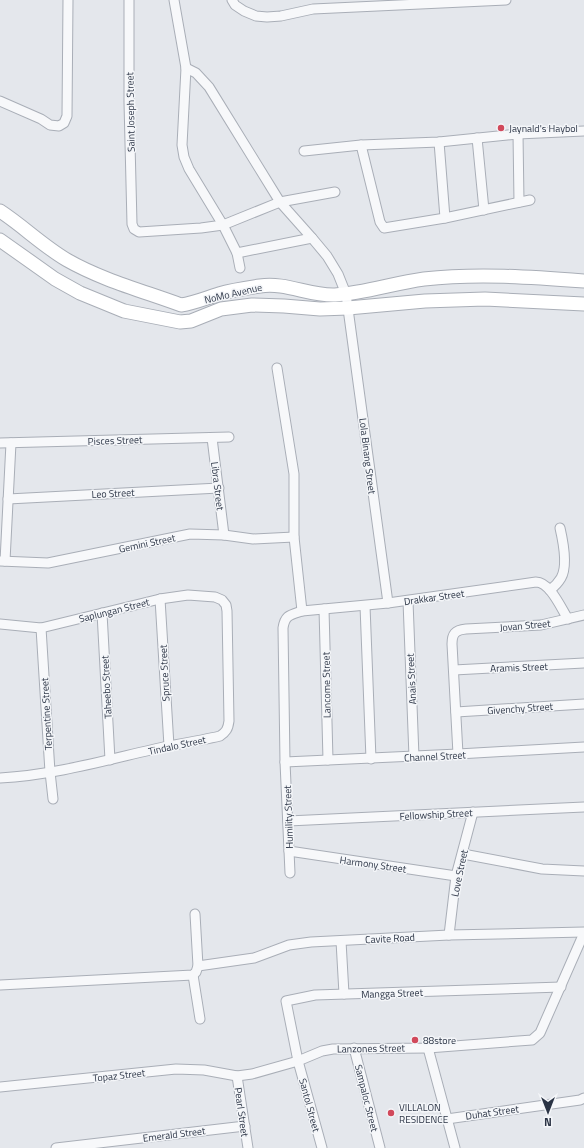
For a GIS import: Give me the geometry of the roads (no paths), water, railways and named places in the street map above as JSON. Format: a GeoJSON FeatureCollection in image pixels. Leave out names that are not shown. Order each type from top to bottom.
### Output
{"type":"FeatureCollection","features":[{"type":"Feature","properties":{"kind":"main road","name":"NoMo Avenue"},"geometry":{"type":"LineString","coordinates":[[0,211],[52,250],[69,260],[130,287],[181,305],[189,304],[219,294],[271,285],[322,295],[346,294],[400,282],[477,276],[537,277],[584,281]]}},
{"type":"Feature","properties":{"kind":"main road","name":"NoMo Avenue"},"geometry":{"type":"LineString","coordinates":[[0,240],[55,279],[80,293],[124,311],[180,322],[191,321],[221,309],[240,306],[284,306],[320,309],[425,301],[485,299],[534,300],[584,304]]}},
{"type":"Feature","properties":{"kind":"street"},"geometry":{"type":"LineString","coordinates":[[0,101],[41,119],[50,125],[59,126],[64,123],[67,116],[68,0]]}},
{"type":"Feature","properties":{"kind":"street","name":"Saint Joseph Street"},"geometry":{"type":"LineString","coordinates":[[129,0],[129,102],[132,224],[134,229],[139,232],[223,225]]}},
{"type":"Feature","properties":{"kind":"street"},"geometry":{"type":"LineString","coordinates":[[174,0],[186,68],[182,145],[184,157],[189,169],[223,225],[237,253],[240,268]]}},
{"type":"Feature","properties":{"kind":"street"},"geometry":{"type":"LineString","coordinates":[[232,0],[235,5],[244,11],[256,16],[267,17],[281,16],[313,9],[506,0]]}},
{"type":"Feature","properties":{"kind":"street","name":"Lola Binang Street"},"geometry":{"type":"LineString","coordinates":[[186,68],[196,73],[210,87],[280,202],[327,256],[338,274],[346,294],[388,603]]}},
{"type":"Feature","properties":{"kind":"street"},"geometry":{"type":"LineString","coordinates":[[304,151],[361,145],[439,142],[518,134],[584,132]]}},
{"type":"Feature","properties":{"kind":"street"},"geometry":{"type":"LineString","coordinates":[[518,134],[519,202]]}},
{"type":"Feature","properties":{"kind":"street"},"geometry":{"type":"LineString","coordinates":[[477,138],[484,210]]}},
{"type":"Feature","properties":{"kind":"street"},"geometry":{"type":"LineString","coordinates":[[439,142],[445,218]]}},
{"type":"Feature","properties":{"kind":"street"},"geometry":{"type":"LineString","coordinates":[[361,145],[380,222],[384,228],[445,218],[530,200]]}},
{"type":"Feature","properties":{"kind":"street"},"geometry":{"type":"LineString","coordinates":[[223,225],[280,202],[335,192]]}},
{"type":"Feature","properties":{"kind":"street"},"geometry":{"type":"LineString","coordinates":[[237,253],[312,238]]}},
{"type":"Feature","properties":{"kind":"street"},"geometry":{"type":"LineString","coordinates":[[277,368],[294,474],[294,537],[302,611]]}},
{"type":"Feature","properties":{"kind":"street","name":"Pisces Street"},"geometry":{"type":"LineString","coordinates":[[0,443],[229,437]]}},
{"type":"Feature","properties":{"kind":"street","name":"Libra Street"},"geometry":{"type":"LineString","coordinates":[[212,438],[224,535]]}},
{"type":"Feature","properties":{"kind":"street"},"geometry":{"type":"LineString","coordinates":[[2,561],[8,499],[11,443]]}},
{"type":"Feature","properties":{"kind":"street","name":"Leo Street"},"geometry":{"type":"LineString","coordinates":[[8,499],[218,488]]}},
{"type":"Feature","properties":{"kind":"street"},"geometry":{"type":"LineString","coordinates":[[560,528],[563,543],[564,570],[559,582],[550,590],[568,619]]}},
{"type":"Feature","properties":{"kind":"street","name":"Gemini Street"},"geometry":{"type":"LineString","coordinates":[[2,561],[48,563],[190,534],[224,535],[253,539],[294,537]]}},
{"type":"Feature","properties":{"kind":"street","name":"Drakkar Street"},"geometry":{"type":"LineString","coordinates":[[286,762],[283,628],[284,621],[289,615],[302,611],[408,601],[536,582],[540,582],[550,590]]}},
{"type":"Feature","properties":{"kind":"street","name":"Saplungan Street"},"geometry":{"type":"LineString","coordinates":[[0,624],[41,628],[160,599],[188,595],[215,597],[222,600],[226,605]]}},
{"type":"Feature","properties":{"kind":"street","name":"Spruce Street"},"geometry":{"type":"LineString","coordinates":[[160,599],[169,746]]}},
{"type":"Feature","properties":{"kind":"street","name":"Anais Street"},"geometry":{"type":"LineString","coordinates":[[408,601],[414,757]]}},
{"type":"Feature","properties":{"kind":"street","name":"Tindalo Street"},"geometry":{"type":"LineString","coordinates":[[0,778],[19,777],[50,772],[110,760],[220,736],[225,733],[228,728],[228,619],[226,605]]}},
{"type":"Feature","properties":{"kind":"street"},"geometry":{"type":"LineString","coordinates":[[365,606],[371,759]]}},
{"type":"Feature","properties":{"kind":"street","name":"Lancome Street"},"geometry":{"type":"LineString","coordinates":[[324,609],[328,760]]}},
{"type":"Feature","properties":{"kind":"street","name":"Taheebo Street"},"geometry":{"type":"LineString","coordinates":[[102,613],[110,760]]}},
{"type":"Feature","properties":{"kind":"street","name":"Jovan Street"},"geometry":{"type":"LineString","coordinates":[[454,670],[452,638],[454,633],[459,630],[540,625],[584,615]]}},
{"type":"Feature","properties":{"kind":"street","name":"Terpentine Street"},"geometry":{"type":"LineString","coordinates":[[41,628],[53,799]]}},
{"type":"Feature","properties":{"kind":"street","name":"Aramis Street"},"geometry":{"type":"LineString","coordinates":[[454,670],[584,664]]}},
{"type":"Feature","properties":{"kind":"street"},"geometry":{"type":"LineString","coordinates":[[454,670],[458,754]]}},
{"type":"Feature","properties":{"kind":"street","name":"Givenchy Street"},"geometry":{"type":"LineString","coordinates":[[456,712],[584,704]]}},
{"type":"Feature","properties":{"kind":"street","name":"Channel Street"},"geometry":{"type":"LineString","coordinates":[[286,762],[414,757],[584,747]]}},
{"type":"Feature","properties":{"kind":"street","name":"Humility Street"},"geometry":{"type":"LineString","coordinates":[[286,762],[290,872]]}},
{"type":"Feature","properties":{"kind":"street","name":"Fellowship Street"},"geometry":{"type":"LineString","coordinates":[[288,821],[584,807]]}},
{"type":"Feature","properties":{"kind":"street","name":"Love Street"},"geometry":{"type":"LineString","coordinates":[[449,935],[456,876],[473,812]]}},
{"type":"Feature","properties":{"kind":"street","name":"Harmony Street"},"geometry":{"type":"LineString","coordinates":[[289,852],[456,876]]}},
{"type":"Feature","properties":{"kind":"street"},"geometry":{"type":"LineString","coordinates":[[463,854],[542,869],[584,871]]}},
{"type":"Feature","properties":{"kind":"street"},"geometry":{"type":"LineString","coordinates":[[0,985],[192,975],[196,972],[198,966],[195,914]]}},
{"type":"Feature","properties":{"kind":"street","name":"Cavite Road"},"geometry":{"type":"LineString","coordinates":[[198,966],[254,958],[289,945],[311,942],[449,935],[584,933]]}},
{"type":"Feature","properties":{"kind":"street","name":"Lanzones Street"},"geometry":{"type":"LineString","coordinates":[[237,1076],[252,1074],[298,1061],[322,1051],[354,1048],[428,1048],[532,1040],[540,1033],[584,933]]}},
{"type":"Feature","properties":{"kind":"street"},"geometry":{"type":"LineString","coordinates":[[341,941],[344,994]]}},
{"type":"Feature","properties":{"kind":"street"},"geometry":{"type":"LineString","coordinates":[[192,975],[200,1019]]}},
{"type":"Feature","properties":{"kind":"street","name":"Mangga Street"},"geometry":{"type":"LineString","coordinates":[[298,1061],[286,1001],[315,995],[561,987]]}},
{"type":"Feature","properties":{"kind":"street","name":"Sampaloc Street"},"geometry":{"type":"LineString","coordinates":[[354,1048],[380,1148]]}},
{"type":"Feature","properties":{"kind":"street"},"geometry":{"type":"LineString","coordinates":[[428,1048],[455,1148]]}},
{"type":"Feature","properties":{"kind":"street","name":"Santol Street"},"geometry":{"type":"LineString","coordinates":[[298,1061],[322,1148]]}},
{"type":"Feature","properties":{"kind":"street","name":"Topaz Street"},"geometry":{"type":"LineString","coordinates":[[0,1086],[176,1069],[204,1070],[237,1076]]}},
{"type":"Feature","properties":{"kind":"street","name":"Pearl Street"},"geometry":{"type":"LineString","coordinates":[[237,1076],[248,1148]]}},
{"type":"Feature","properties":{"kind":"street","name":"Duhat Street"},"geometry":{"type":"LineString","coordinates":[[447,1119],[580,1100],[584,1098]]}},
{"type":"Feature","properties":{"kind":"street","name":"Emerald Street"},"geometry":{"type":"LineString","coordinates":[[56,1148],[245,1126]]}},
{"type":"Feature","properties":{"kind":"place","name":"Jaynald's Haybol"},"geometry":{"type":"Point","coordinates":[501,128]}},
{"type":"Feature","properties":{"kind":"place","name":"88store"},"geometry":{"type":"Point","coordinates":[415,1040]}},
{"type":"Feature","properties":{"kind":"place","name":"VILLALON RESIDENCE"},"geometry":{"type":"Point","coordinates":[391,1113]}}]}
